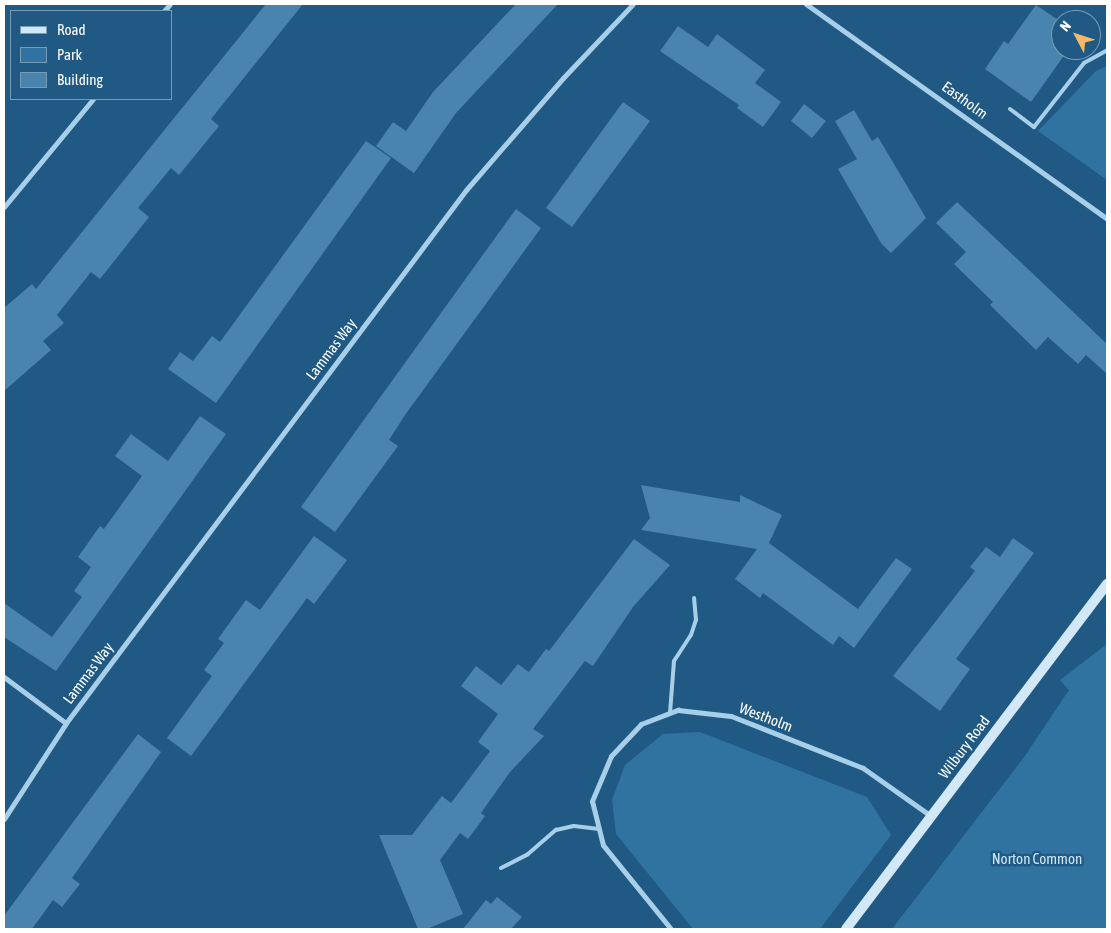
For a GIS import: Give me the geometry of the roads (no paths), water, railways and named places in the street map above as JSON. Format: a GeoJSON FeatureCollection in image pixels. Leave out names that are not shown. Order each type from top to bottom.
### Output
{"type":"FeatureCollection","features":[{"type":"Feature","properties":{"kind":"street","name":"Lammas Way"},"geometry":{"type":"LineString","coordinates":[[4,819],[66,723],[466,190],[563,78],[633,4]]}},
{"type":"Feature","properties":{"kind":"street","name":"Eastholm"},"geometry":{"type":"LineString","coordinates":[[806,4],[1107,219]]}},
{"type":"Feature","properties":{"kind":"street"},"geometry":{"type":"LineString","coordinates":[[4,207],[92,100]]}},
{"type":"Feature","properties":{"kind":"street","name":"Wilbury Road"},"geometry":{"type":"LineString","coordinates":[[846,929],[1107,584]]}},
{"type":"Feature","properties":{"kind":"street","name":"Lammas Way"},"geometry":{"type":"LineString","coordinates":[[4,677],[66,723]]}},
{"type":"Feature","properties":{"kind":"street","name":"Westholm"},"geometry":{"type":"LineString","coordinates":[[671,929],[603,845],[592,801],[611,756],[641,724],[678,710],[731,716],[863,768],[931,816]]}},
{"type":"Feature","properties":{"kind":"lane"},"geometry":{"type":"LineString","coordinates":[[1010,109],[1034,127],[1084,63],[1107,50]]}},
{"type":"Feature","properties":{"kind":"lane"},"geometry":{"type":"LineString","coordinates":[[670,713],[674,661],[691,635],[696,620],[694,598]]}},
{"type":"Feature","properties":{"kind":"lane"},"geometry":{"type":"LineString","coordinates":[[501,868],[528,854],[556,830],[574,826],[599,829]]}},
{"type":"Feature","properties":{"kind":"park label","name":"Norton Common"},"geometry":{"type":"Point","coordinates":[1037,859]}}]}
